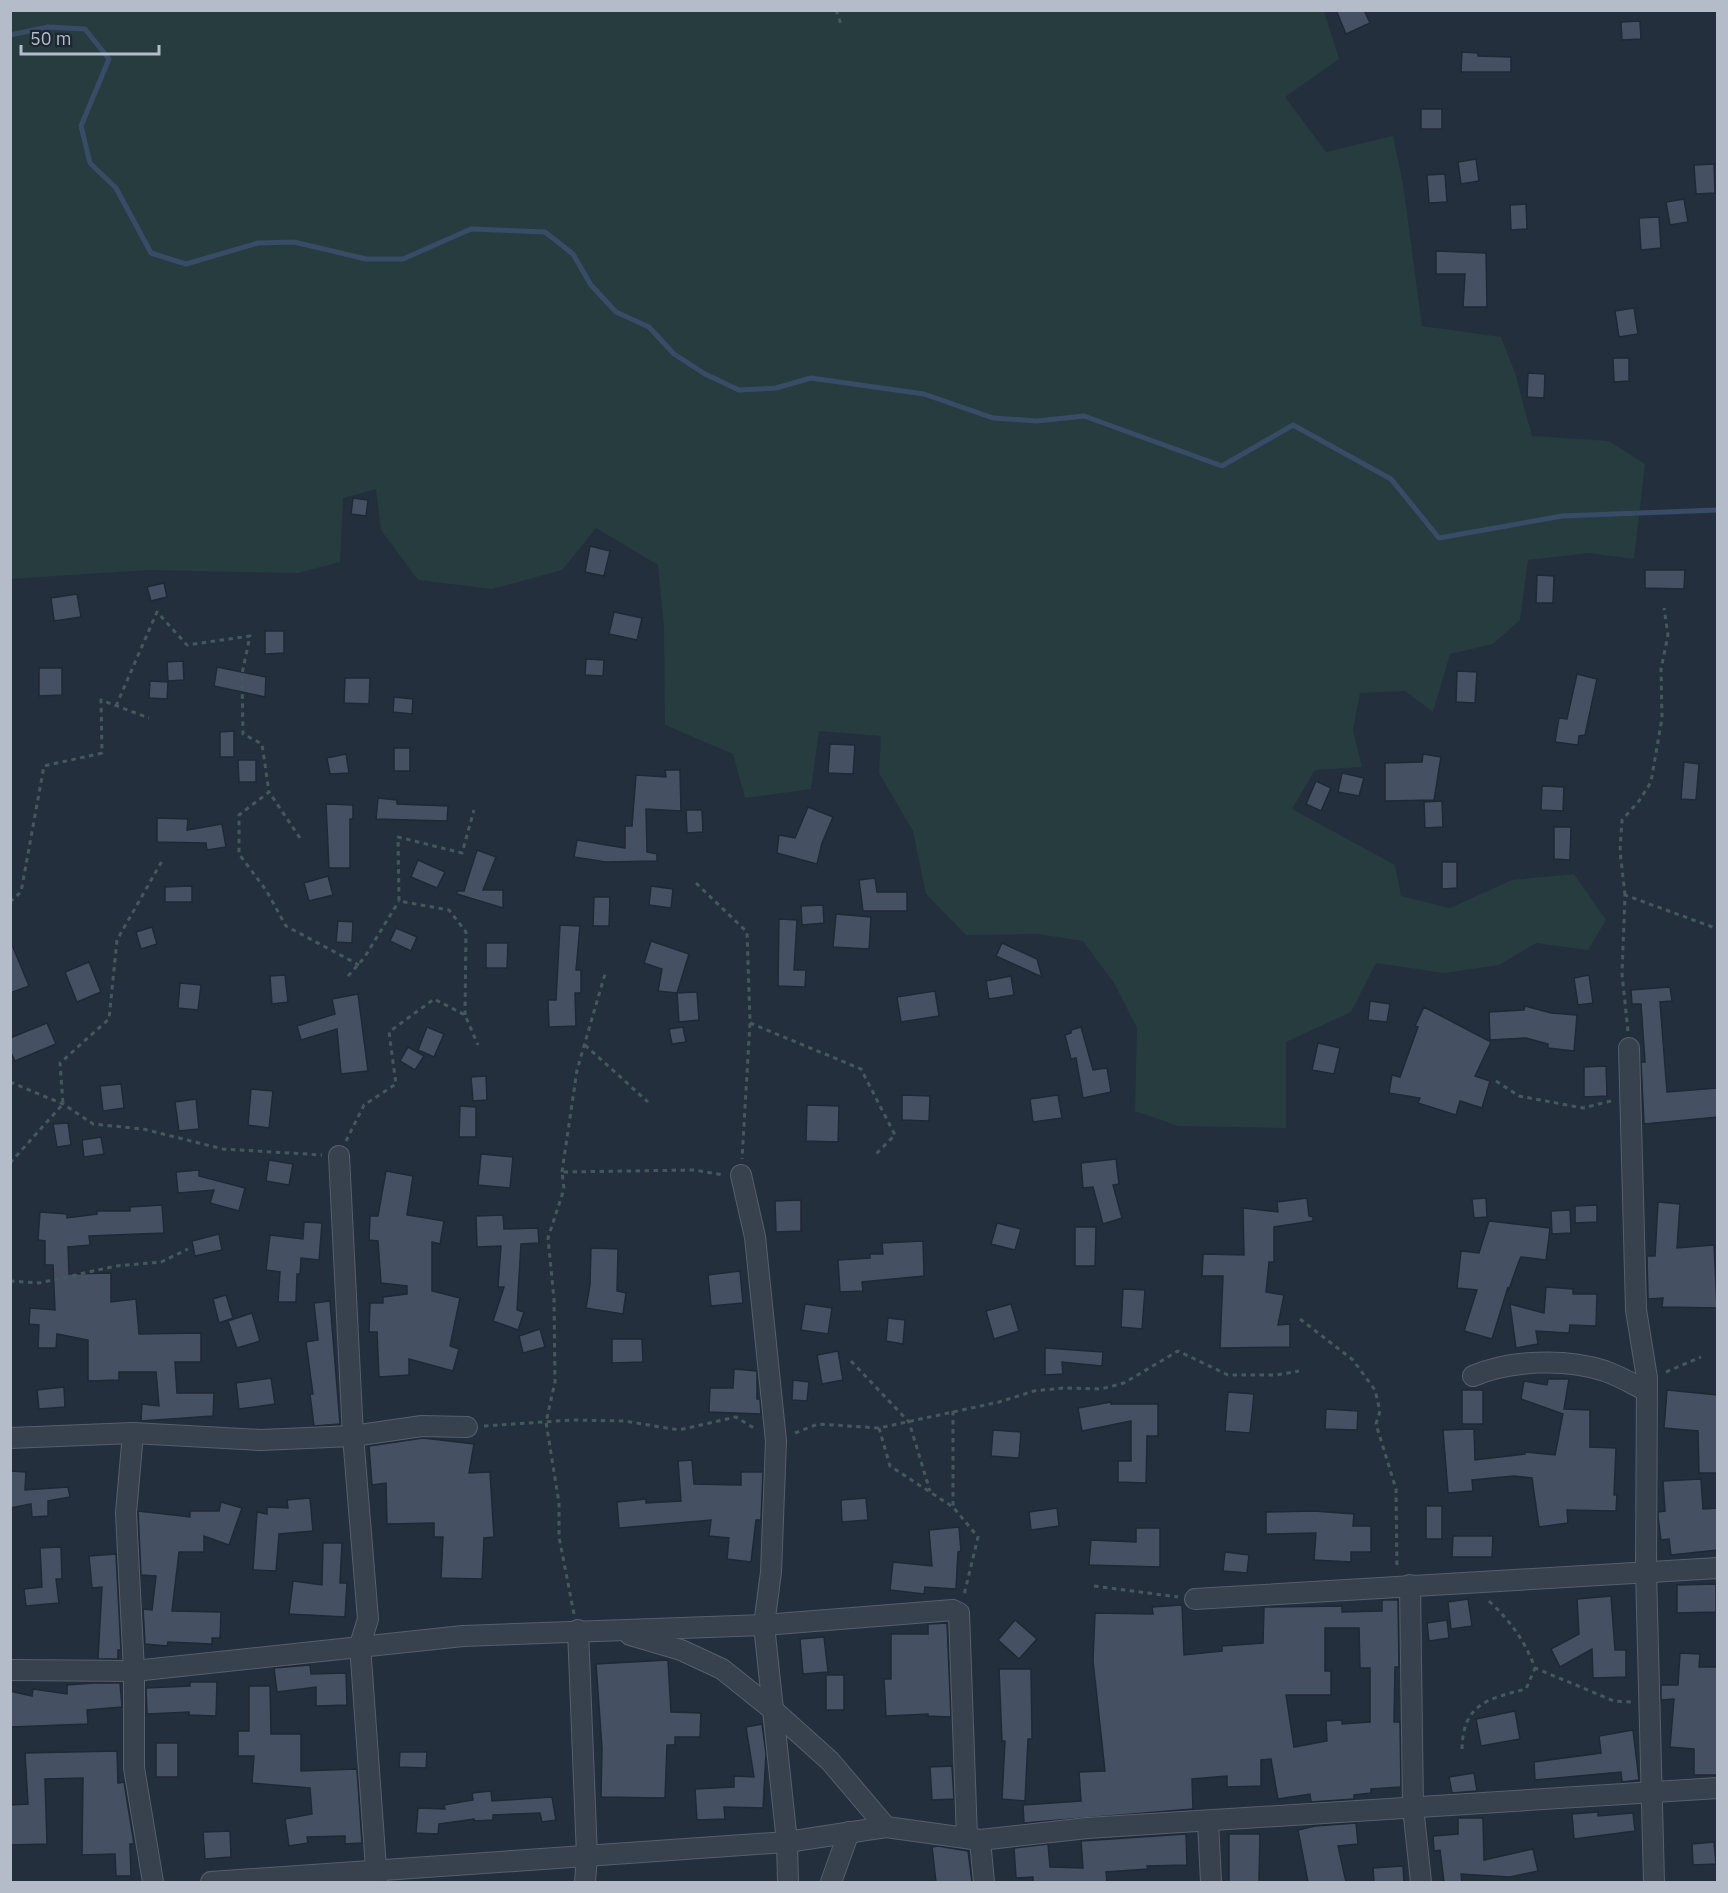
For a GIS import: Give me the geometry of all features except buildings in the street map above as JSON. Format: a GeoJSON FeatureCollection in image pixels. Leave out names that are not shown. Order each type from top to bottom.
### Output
{"type":"FeatureCollection","features":[{"type":"Feature","properties":{"kind":"street"},"geometry":{"type":"LineString","coordinates":[[1629,1048],[1636,1310],[1647,1384],[1646,1571],[1654,1792],[1654,1882]]}},
{"type":"Feature","properties":{"kind":"street"},"geometry":{"type":"LineString","coordinates":[[339,1156],[353,1436],[368,1619],[360,1646],[376,1877]]}},
{"type":"Feature","properties":{"kind":"street"},"geometry":{"type":"LineString","coordinates":[[741,1175],[755,1237],[776,1441],[771,1572],[764,1626],[787,1842],[788,1882]]}},
{"type":"Feature","properties":{"kind":"street"},"geometry":{"type":"LineString","coordinates":[[1473,1376],[1495,1366],[1562,1364],[1606,1372],[1647,1384]]}},
{"type":"Feature","properties":{"kind":"street"},"geometry":{"type":"LineString","coordinates":[[10,1438],[133,1433],[261,1440],[353,1436],[422,1426],[467,1427]]}},
{"type":"Feature","properties":{"kind":"street"},"geometry":{"type":"LineString","coordinates":[[133,1433],[126,1513],[134,1671],[135,1768],[153,1882]]}},
{"type":"Feature","properties":{"kind":"street"},"geometry":{"type":"LineString","coordinates":[[1195,1599],[1718,1568]]}},
{"type":"Feature","properties":{"kind":"street"},"geometry":{"type":"LineString","coordinates":[[1403,1586],[1413,1807],[1421,1882]]}},
{"type":"Feature","properties":{"kind":"street"},"geometry":{"type":"LineString","coordinates":[[10,1670],[134,1671],[360,1646],[578,1630],[764,1626],[942,1609],[959,1613],[973,1839],[984,1882]]}},
{"type":"Feature","properties":{"kind":"street"},"geometry":{"type":"LineString","coordinates":[[610,1629],[681,1650],[722,1669],[772,1709],[830,1761],[886,1827]]}},
{"type":"Feature","properties":{"kind":"street"},"geometry":{"type":"LineString","coordinates":[[578,1630],[587,1856],[585,1882]]}},
{"type":"Feature","properties":{"kind":"street"},"geometry":{"type":"LineString","coordinates":[[211,1882],[376,1877],[587,1856],[787,1842],[886,1827],[973,1839],[1087,1828],[1718,1788]]}},
{"type":"Feature","properties":{"kind":"street"},"geometry":{"type":"LineString","coordinates":[[1208,1822],[1211,1882]]}},
{"type":"Feature","properties":{"kind":"street"},"geometry":{"type":"LineString","coordinates":[[831,1882],[849,1832]]}},
{"type":"Feature","properties":{"kind":"path"},"geometry":{"type":"LineString","coordinates":[[836,10],[841,24]]}},
{"type":"Feature","properties":{"kind":"path"},"geometry":{"type":"LineString","coordinates":[[1629,1048],[1623,974],[1625,895],[1620,851],[1622,820],[1639,801],[1651,782],[1662,718],[1661,669],[1668,635],[1664,608]]}},
{"type":"Feature","properties":{"kind":"path"},"geometry":{"type":"LineString","coordinates":[[116,706],[157,612],[187,645],[250,636],[242,674],[243,734],[262,744],[269,792],[300,838]]}},
{"type":"Feature","properties":{"kind":"path"},"geometry":{"type":"LineString","coordinates":[[10,902],[21,892],[44,766],[102,753],[101,700],[149,718]]}},
{"type":"Feature","properties":{"kind":"path"},"geometry":{"type":"LineString","coordinates":[[269,792],[239,815],[239,854],[266,890],[286,926],[358,965]]}},
{"type":"Feature","properties":{"kind":"path"},"geometry":{"type":"LineString","coordinates":[[348,976],[358,965],[399,901],[398,837],[462,853],[474,810]]}},
{"type":"Feature","properties":{"kind":"path"},"geometry":{"type":"LineString","coordinates":[[10,1163],[63,1104],[60,1063],[109,1019],[117,940],[162,861]]}},
{"type":"Feature","properties":{"kind":"path"},"geometry":{"type":"LineString","coordinates":[[561,1172],[695,1170],[716,1175],[741,1175],[750,1022],[747,932],[696,883]]}},
{"type":"Feature","properties":{"kind":"path"},"geometry":{"type":"LineString","coordinates":[[1625,895],[1718,929]]}},
{"type":"Feature","properties":{"kind":"path"},"geometry":{"type":"LineString","coordinates":[[399,901],[449,910],[466,932],[465,1015],[478,1045]]}},
{"type":"Feature","properties":{"kind":"path"},"geometry":{"type":"LineString","coordinates":[[578,1630],[559,1537],[559,1503],[546,1422],[555,1382],[554,1299],[548,1238],[564,1189],[561,1172],[578,1070],[605,974]]}},
{"type":"Feature","properties":{"kind":"path"},"geometry":{"type":"LineString","coordinates":[[10,1082],[63,1104],[93,1124],[143,1129],[223,1149],[339,1156],[364,1105],[396,1084],[389,1032],[435,999],[465,1015]]}},
{"type":"Feature","properties":{"kind":"path"},"geometry":{"type":"LineString","coordinates":[[750,1022],[861,1069],[895,1135],[874,1156]]}},
{"type":"Feature","properties":{"kind":"path"},"geometry":{"type":"LineString","coordinates":[[585,1045],[648,1102]]}},
{"type":"Feature","properties":{"kind":"path"},"geometry":{"type":"LineString","coordinates":[[1496,1081],[1519,1096],[1582,1108],[1630,1096]]}},
{"type":"Feature","properties":{"kind":"path"},"geometry":{"type":"LineString","coordinates":[[10,1281],[39,1283],[116,1266],[161,1262],[188,1249]]}},
{"type":"Feature","properties":{"kind":"path"},"geometry":{"type":"LineString","coordinates":[[1300,1319],[1353,1360],[1375,1390],[1380,1412],[1377,1424],[1396,1489],[1403,1586]]}},
{"type":"Feature","properties":{"kind":"path"},"geometry":{"type":"LineString","coordinates":[[467,1427],[546,1422],[624,1421],[679,1430],[736,1417],[776,1441],[818,1424],[879,1428],[999,1402],[1035,1391],[1063,1388],[1101,1389],[1124,1383],[1178,1351],[1228,1375],[1276,1375],[1299,1371]]}},
{"type":"Feature","properties":{"kind":"path"},"geometry":{"type":"LineString","coordinates":[[1647,1384],[1701,1357]]}},
{"type":"Feature","properties":{"kind":"path"},"geometry":{"type":"LineString","coordinates":[[851,1361],[909,1422],[930,1491]]}},
{"type":"Feature","properties":{"kind":"path"},"geometry":{"type":"LineString","coordinates":[[953,1411],[953,1507]]}},
{"type":"Feature","properties":{"kind":"path"},"geometry":{"type":"LineString","coordinates":[[879,1428],[890,1466],[953,1507],[978,1537],[959,1613]]}},
{"type":"Feature","properties":{"kind":"path"},"geometry":{"type":"LineString","coordinates":[[1462,1749],[1462,1734],[1470,1713],[1500,1696],[1526,1689],[1535,1668],[1526,1644],[1512,1624],[1467,1582]]}},
{"type":"Feature","properties":{"kind":"path"},"geometry":{"type":"LineString","coordinates":[[1094,1586],[1195,1599]]}},
{"type":"Feature","properties":{"kind":"path"},"geometry":{"type":"LineString","coordinates":[[1535,1668],[1614,1701],[1650,1703]]}},
{"type":"Feature","properties":{"kind":"green space"},"geometry":{"type":"Polygon","coordinates":[[[10,11],[1324,11],[1339,59],[1285,97],[1326,152],[1393,136],[1403,184],[1422,326],[1501,337],[1515,373],[1532,436],[1609,441],[1645,464],[1634,559],[1589,553],[1528,560],[1520,620],[1493,644],[1450,654],[1433,712],[1405,691],[1360,693],[1353,730],[1362,767],[1315,770],[1292,809],[1395,865],[1401,896],[1450,908],[1512,880],[1574,874],[1606,920],[1588,950],[1536,943],[1499,965],[1444,973],[1376,963],[1351,1012],[1286,1042],[1286,1128],[1178,1126],[1135,1111],[1137,1028],[1114,983],[1083,941],[1038,934],[966,935],[926,894],[913,831],[879,773],[881,736],[819,731],[811,789],[745,798],[733,754],[665,725],[664,628],[658,565],[596,528],[562,570],[492,589],[418,580],[381,530],[376,489],[343,498],[340,562],[298,573],[147,570],[11,579],[10,11]]]}},
{"type":"Feature","properties":{"kind":"waterway"},"geometry":{"type":"LineString","coordinates":[[10,35],[48,27],[85,29],[109,59],[81,126],[90,163],[116,188],[151,253],[186,264],[258,243],[294,242],[366,259],[403,259],[471,229],[545,232],[573,254],[591,285],[616,312],[649,327],[674,354],[705,374],[739,390],[776,388],[811,378],[924,394],[993,418],[1037,421],[1084,416],[1222,466],[1293,425],[1391,479],[1439,538],[1562,516],[1718,510]]}}]}
